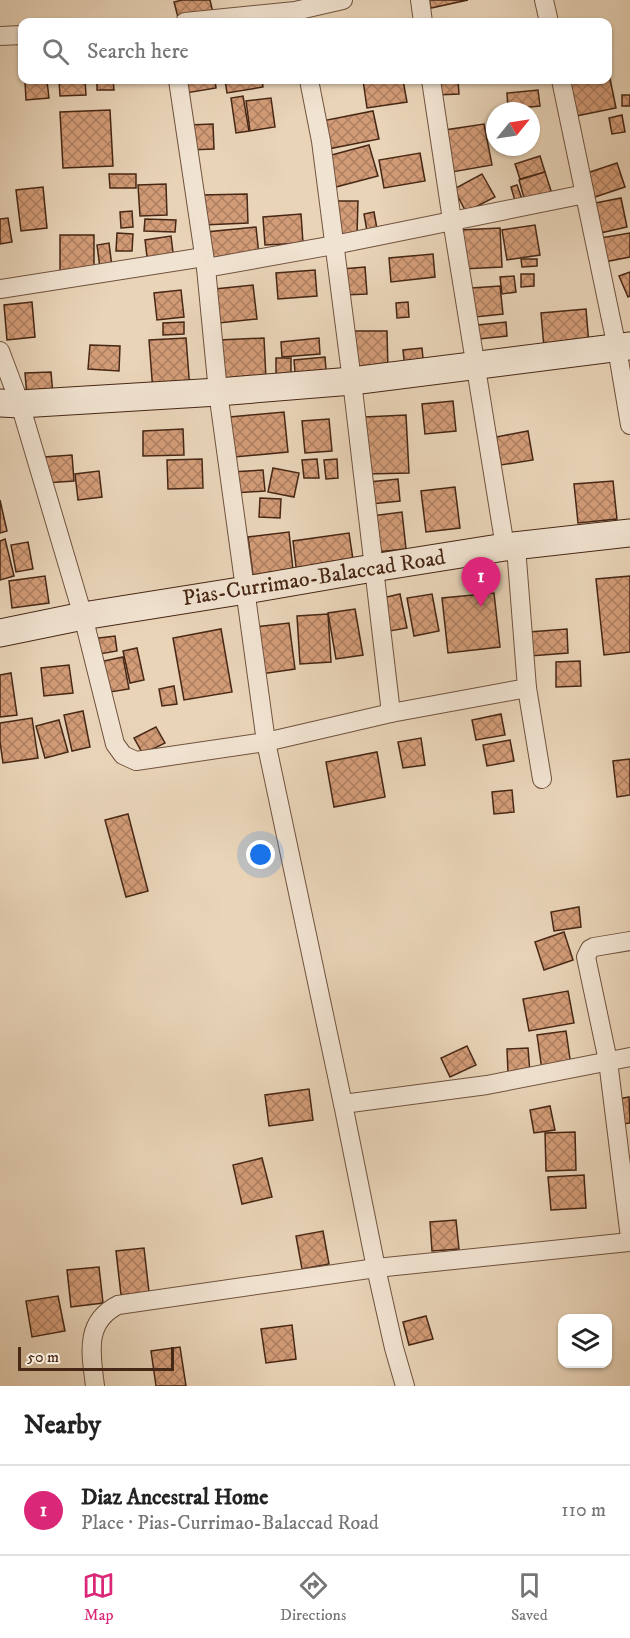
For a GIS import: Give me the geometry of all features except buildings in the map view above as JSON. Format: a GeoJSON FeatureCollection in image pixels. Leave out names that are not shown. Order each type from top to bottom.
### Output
{"type":"FeatureCollection","features":[{"type":"Feature","properties":{"kind":"main road"},"geometry":{"type":"LineString","coordinates":[[10,403],[218,392],[352,381],[623,347]]}},
{"type":"Feature","properties":{"kind":"main road","name":"Pias-Currimao-Balaccad Road"},"geometry":{"type":"LineString","coordinates":[[0,633],[83,616],[373,568],[510,547],[630,533]]}},
{"type":"Feature","properties":{"kind":"street"},"geometry":{"type":"LineString","coordinates":[[274,18],[296,17],[343,0]]}},
{"type":"Feature","properties":{"kind":"street"},"geometry":{"type":"LineString","coordinates":[[420,0],[422,18]]}},
{"type":"Feature","properties":{"kind":"street"},"geometry":{"type":"LineString","coordinates":[[544,0],[548,18]]}},
{"type":"Feature","properties":{"kind":"street"},"geometry":{"type":"LineString","coordinates":[[0,36],[18,35]]}},
{"type":"Feature","properties":{"kind":"street"},"geometry":{"type":"LineString","coordinates":[[179,84],[205,262],[218,392],[266,742],[376,1268],[405,1386]]}},
{"type":"Feature","properties":{"kind":"street"},"geometry":{"type":"LineString","coordinates":[[310,84],[321,141],[352,381],[391,713]]}},
{"type":"Feature","properties":{"kind":"street"},"geometry":{"type":"LineString","coordinates":[[432,84],[476,366],[510,547],[527,688],[542,779]]}},
{"type":"Feature","properties":{"kind":"street"},"geometry":{"type":"LineString","coordinates":[[562,84],[585,194],[623,347],[630,424]]}},
{"type":"Feature","properties":{"kind":"street"},"geometry":{"type":"LineString","coordinates":[[0,289],[334,245],[585,194]]}},
{"type":"Feature","properties":{"kind":"street"},"geometry":{"type":"LineString","coordinates":[[0,351],[10,403],[83,616],[115,744],[123,755],[136,761],[266,742],[391,713],[527,688]]}},
{"type":"Feature","properties":{"kind":"street"},"geometry":{"type":"LineString","coordinates":[[95,1386],[92,1340],[94,1328],[99,1318],[107,1310],[118,1305],[376,1268],[630,1240],[608,1060],[586,957],[587,952],[594,948],[630,941]]}},
{"type":"Feature","properties":{"kind":"street"},"geometry":{"type":"LineString","coordinates":[[343,1104],[487,1084],[630,1057]]}},
{"type":"Feature","properties":{"kind":"place","name":"Diaz Ancestral Home"},"geometry":{"type":"Point","coordinates":[481,607]}}]}
